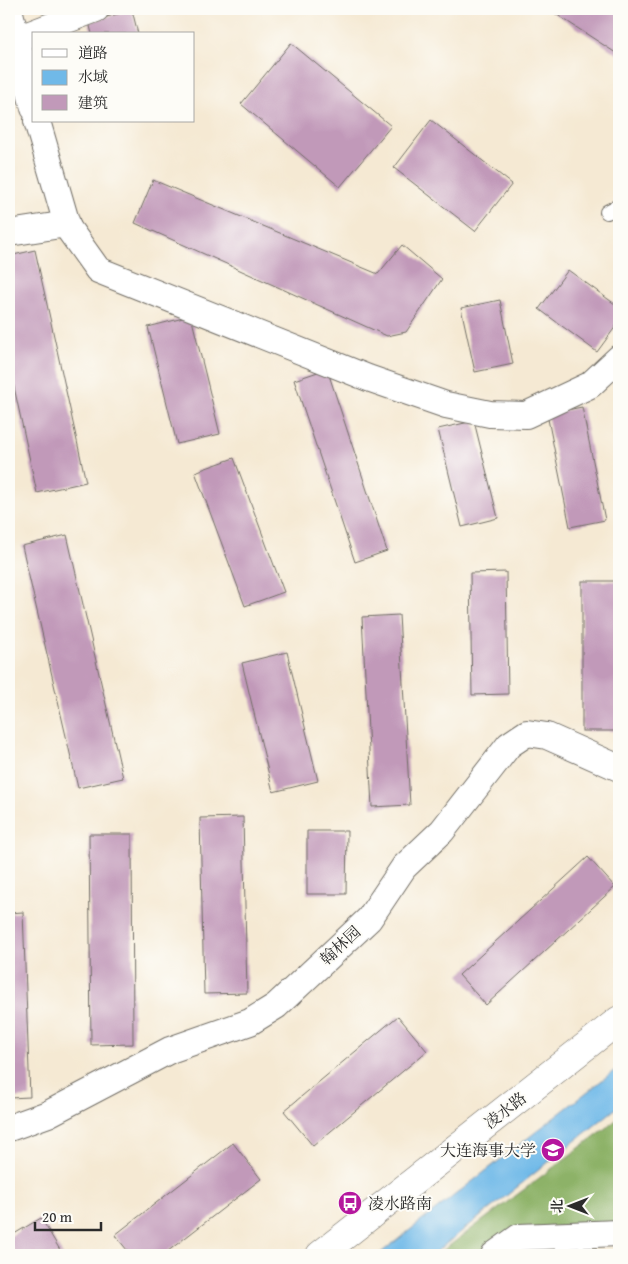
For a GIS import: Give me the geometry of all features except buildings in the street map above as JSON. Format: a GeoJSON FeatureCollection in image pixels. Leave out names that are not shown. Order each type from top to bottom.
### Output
{"type":"FeatureCollection","features":[{"type":"Feature","properties":{"kind":"main road","name":"凌水路"},"geometry":{"type":"LineString","coordinates":[[320,1255],[619,1020]]}},
{"type":"Feature","properties":{"kind":"street"},"geometry":{"type":"LineString","coordinates":[[9,9],[12,40],[32,102]]}},
{"type":"Feature","properties":{"kind":"street"},"geometry":{"type":"LineString","coordinates":[[34,32],[96,9]]}},
{"type":"Feature","properties":{"kind":"street"},"geometry":{"type":"LineString","coordinates":[[12,40],[32,33]]}},
{"type":"Feature","properties":{"kind":"street"},"geometry":{"type":"LineString","coordinates":[[37,122],[67,224],[98,270],[359,374],[446,405],[490,414],[526,415],[590,385],[619,358]]}},
{"type":"Feature","properties":{"kind":"street"},"geometry":{"type":"LineString","coordinates":[[9,233],[67,224]]}},
{"type":"Feature","properties":{"kind":"street","name":"翰林园"},"geometry":{"type":"LineString","coordinates":[[9,1128],[48,1114],[170,1050],[250,1022],[276,1006],[368,919],[404,867],[442,831],[509,745],[528,733],[547,736],[619,768]]}},
{"type":"Feature","properties":{"kind":"street"},"geometry":{"type":"LineString","coordinates":[[494,1255],[519,1237],[563,1245],[619,1233]]}},
{"type":"Feature","properties":{"kind":"green space"},"geometry":{"type":"Polygon","coordinates":[[[619,1118],[619,1223],[518,1229],[476,1255],[437,1255],[619,1118]]]}},
{"type":"Feature","properties":{"kind":"green space"},"geometry":{"type":"Polygon","coordinates":[[[539,1247],[540,1255],[500,1255],[511,1248],[539,1247]]]}},
{"type":"Feature","properties":{"kind":"water"},"geometry":{"type":"Polygon","coordinates":[[[619,1067],[619,1106],[432,1255],[378,1255],[619,1067]]]}},
{"type":"Feature","properties":{"kind":"place","name":"大连海事大学"},"geometry":{"type":"Point","coordinates":[553,1150]}},
{"type":"Feature","properties":{"kind":"place","name":"凌水路南"},"geometry":{"type":"Point","coordinates":[350,1203]}}]}
